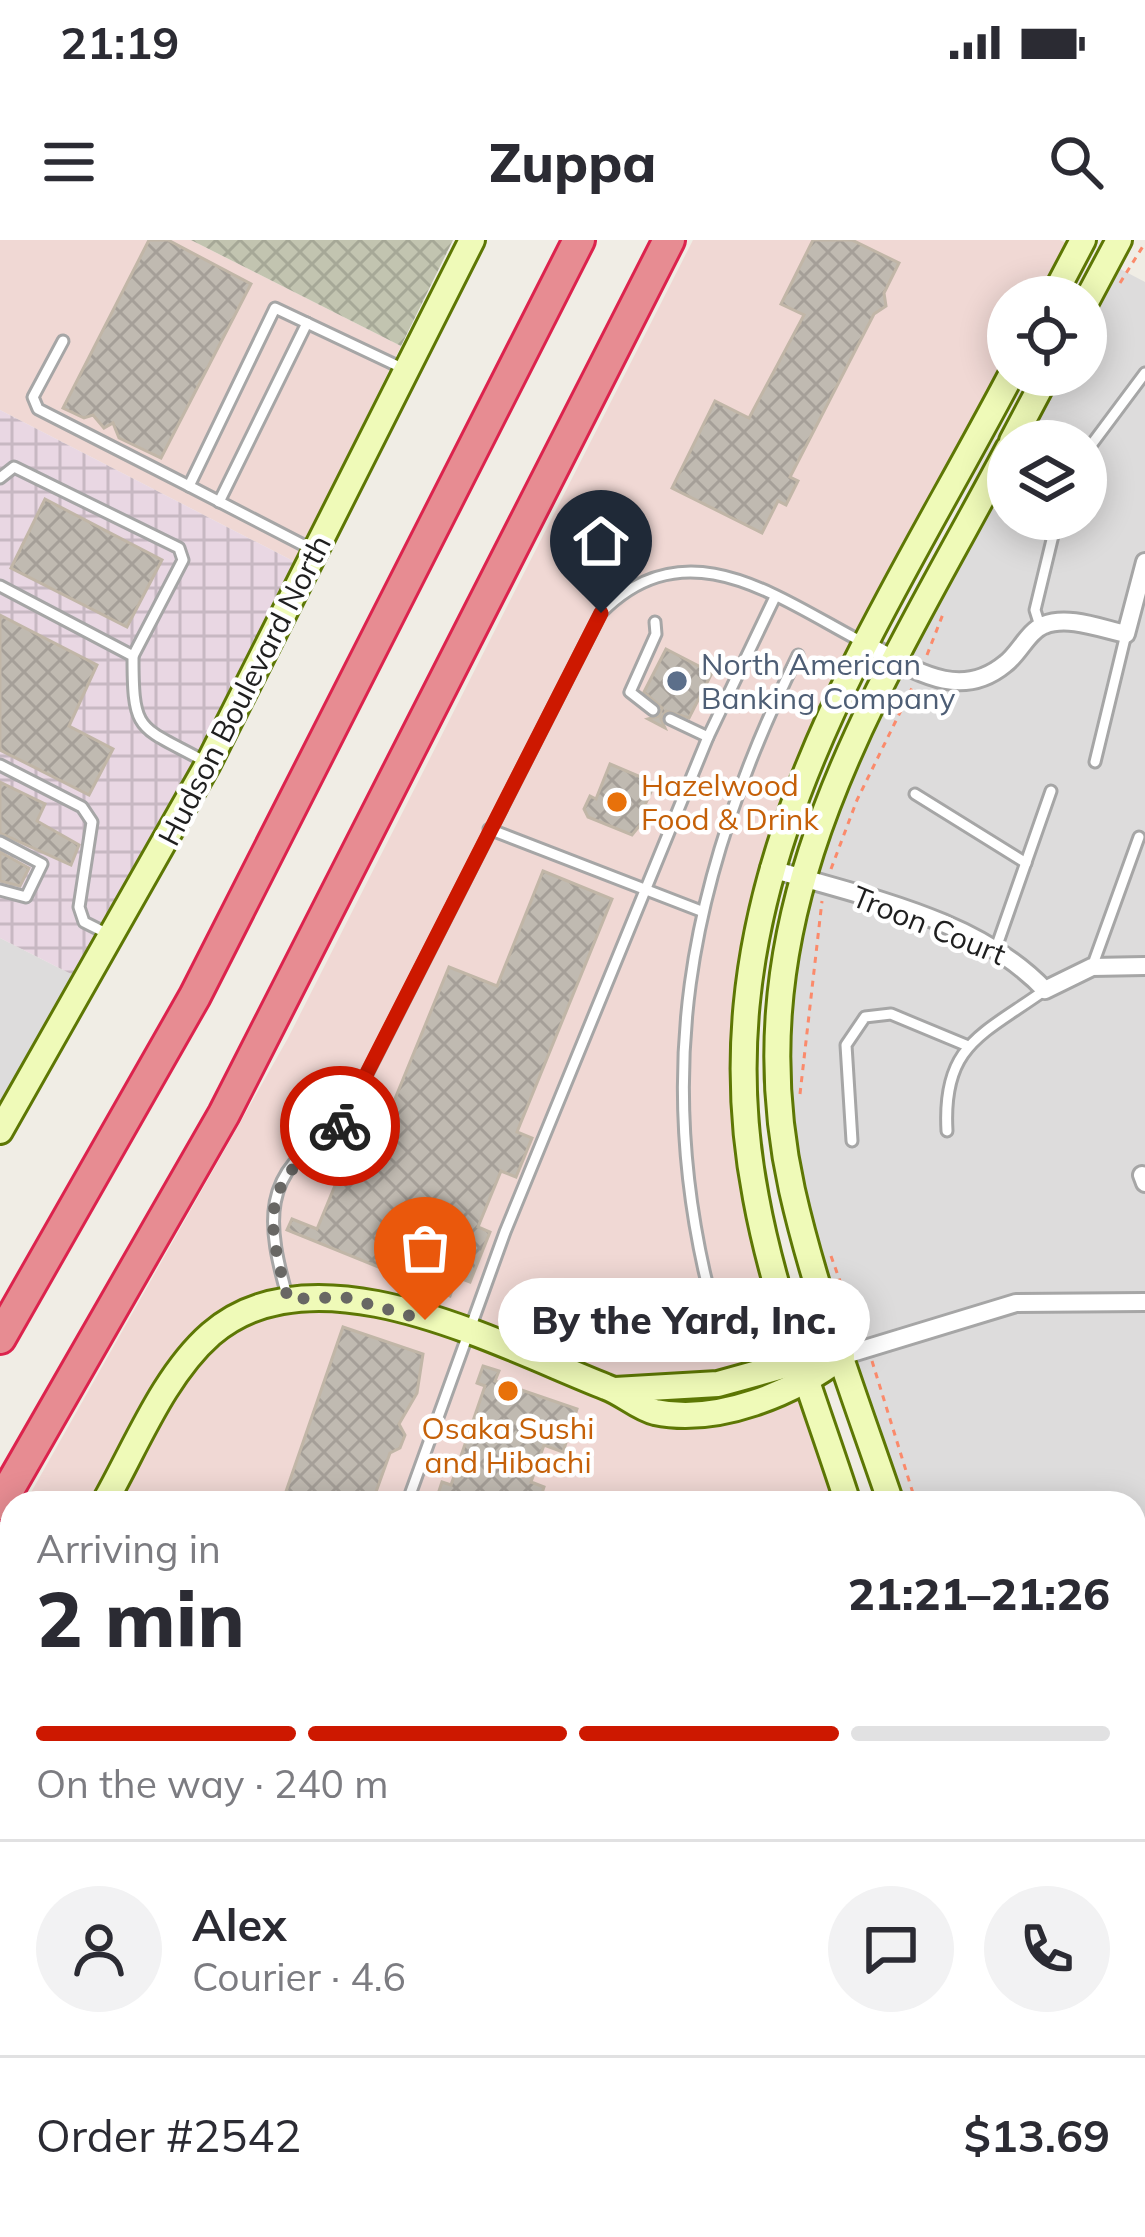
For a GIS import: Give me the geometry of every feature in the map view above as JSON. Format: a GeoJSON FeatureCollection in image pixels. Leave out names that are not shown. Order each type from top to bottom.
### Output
{"type":"FeatureCollection","features":[{"type":"Feature","properties":{"kind":"highway"},"geometry":{"type":"LineString","coordinates":[[0,1338],[194,996],[579,240]]}},
{"type":"Feature","properties":{"kind":"highway"},"geometry":{"type":"LineString","coordinates":[[7,1491],[224,1114],[669,240]]}},
{"type":"Feature","properties":{"kind":"street","name":"Hudson Boulevard North"},"geometry":{"type":"LineString","coordinates":[[0,1131],[208,764],[472,240]]}},
{"type":"Feature","properties":{"kind":"street"},"geometry":{"type":"LineString","coordinates":[[1069,276],[1083,240]]}},
{"type":"Feature","properties":{"kind":"street"},"geometry":{"type":"LineString","coordinates":[[1099,276],[1118,240]]}},
{"type":"Feature","properties":{"kind":"street"},"geometry":{"type":"LineString","coordinates":[[844,1491],[755,1197],[745,1097],[746,1004],[769,868],[806,767],[1000,396]]}},
{"type":"Feature","properties":{"kind":"street"},"geometry":{"type":"LineString","coordinates":[[887,1491],[792,1188],[780,1097],[781,986],[800,878],[836,778],[987,489]]}},
{"type":"Feature","properties":{"kind":"street"},"geometry":{"type":"LineString","coordinates":[[869,646],[920,673],[967,683],[1007,663],[1040,626],[1062,621],[1126,634],[1145,562]]}},
{"type":"Feature","properties":{"kind":"street","name":"Troon Court"},"geometry":{"type":"LineString","coordinates":[[769,868],[996,948],[1017,960],[1045,990]]}},
{"type":"Feature","properties":{"kind":"street"},"geometry":{"type":"LineString","coordinates":[[1045,990],[1092,967],[1145,966]]}},
{"type":"Feature","properties":{"kind":"street"},"geometry":{"type":"LineString","coordinates":[[111,1491],[190,1358],[232,1320],[288,1299],[315,1295],[365,1300],[614,1390],[718,1384],[805,1369],[1016,1303],[1145,1302]]}},
{"type":"Feature","properties":{"kind":"lane"},"geometry":{"type":"LineString","coordinates":[[189,486],[275,308],[406,370]]}},
{"type":"Feature","properties":{"kind":"lane"},"geometry":{"type":"LineString","coordinates":[[219,502],[308,323]]}},
{"type":"Feature","properties":{"kind":"lane"},"geometry":{"type":"LineString","coordinates":[[63,341],[33,397],[38,409],[316,551]]}},
{"type":"Feature","properties":{"kind":"lane"},"geometry":{"type":"LineString","coordinates":[[1107,424],[1145,373]]}},
{"type":"Feature","properties":{"kind":"lane"},"geometry":{"type":"LineString","coordinates":[[0,478],[14,467],[179,548],[183,560],[134,656],[133,712],[142,727],[208,764]]}},
{"type":"Feature","properties":{"kind":"lane"},"geometry":{"type":"LineString","coordinates":[[1040,626],[1035,610],[1052,540]]}},
{"type":"Feature","properties":{"kind":"lane"},"geometry":{"type":"LineString","coordinates":[[288,1299],[270,1234],[272,1210],[295,1163],[315,1141],[339,1129],[590,629],[616,597],[640,581],[686,569],[738,578],[869,646]]}},
{"type":"Feature","properties":{"kind":"lane"},"geometry":{"type":"LineString","coordinates":[[0,586],[134,656]]}},
{"type":"Feature","properties":{"kind":"lane"},"geometry":{"type":"LineString","coordinates":[[411,1491],[465,1334],[645,890],[708,737],[775,597]]}},
{"type":"Feature","properties":{"kind":"lane"},"geometry":{"type":"LineString","coordinates":[[652,710],[630,692],[656,634],[655,622]]}},
{"type":"Feature","properties":{"kind":"lane"},"geometry":{"type":"LineString","coordinates":[[1095,762],[1126,634]]}},
{"type":"Feature","properties":{"kind":"lane"},"geometry":{"type":"LineString","coordinates":[[719,1329],[699,1250],[684,1100],[688,1001],[701,911],[737,785],[798,656]]}},
{"type":"Feature","properties":{"kind":"lane"},"geometry":{"type":"LineString","coordinates":[[670,718],[708,737]]}},
{"type":"Feature","properties":{"kind":"lane"},"geometry":{"type":"LineString","coordinates":[[0,764],[82,807],[92,822],[79,907],[84,922],[112,937]]}},
{"type":"Feature","properties":{"kind":"lane"},"geometry":{"type":"LineString","coordinates":[[996,948],[1051,791]]}},
{"type":"Feature","properties":{"kind":"lane"},"geometry":{"type":"LineString","coordinates":[[915,794],[1025,863]]}},
{"type":"Feature","properties":{"kind":"lane"},"geometry":{"type":"LineString","coordinates":[[489,830],[701,911]]}},
{"type":"Feature","properties":{"kind":"lane"},"geometry":{"type":"LineString","coordinates":[[1092,967],[1139,836]]}},
{"type":"Feature","properties":{"kind":"lane"},"geometry":{"type":"LineString","coordinates":[[0,842],[41,864],[26,897],[0,890]]}},
{"type":"Feature","properties":{"kind":"lane"},"geometry":{"type":"LineString","coordinates":[[947,1131],[945,1090],[968,1046],[1045,990]]}},
{"type":"Feature","properties":{"kind":"lane"},"geometry":{"type":"LineString","coordinates":[[852,1141],[846,1045],[865,1017],[891,1014],[968,1046]]}},
{"type":"Feature","properties":{"kind":"path"},"geometry":{"type":"LineString","coordinates":[[800,1095],[810,971],[825,885],[857,800],[920,673],[942,615]]}},
{"type":"Feature","properties":{"kind":"path"},"geometry":{"type":"LineString","coordinates":[[826,1239],[912,1491]]}},
{"type":"Feature","properties":{"kind":"shaded area"},"geometry":{"type":"Polygon","coordinates":[[[0,240],[191,240],[401,346],[295,562],[0,410],[0,240]]]}},
{"type":"Feature","properties":{"kind":"shaded area"},"geometry":{"type":"Polygon","coordinates":[[[191,240],[453,240],[401,346],[191,240]]]}},
{"type":"Feature","properties":{"kind":"shaded area"},"geometry":{"type":"Polygon","coordinates":[[[693,240],[1060,240],[1078,249],[1064,276],[987,276],[987,396],[997,396],[822,734],[769,868],[749,1148],[845,1491],[32,1491],[288,1038],[693,240]]]}},
{"type":"Feature","properties":{"kind":"shaded area"},"geometry":{"type":"Polygon","coordinates":[[[1107,262],[1145,282],[1145,1491],[887,1491],[842,1356],[780,1097],[800,878],[987,492],[987,540],[1107,540],[1107,420],[1023,420],[1036,396],[1107,396],[1107,276],[1100,276],[1107,262]]]}},
{"type":"Feature","properties":{"kind":"shaded area"},"geometry":{"type":"Polygon","coordinates":[[[0,410],[295,562],[182,786],[75,976],[0,938],[0,410]]]}},
{"type":"Feature","properties":{"kind":"shaded area"},"geometry":{"type":"Polygon","coordinates":[[[0,938],[75,976],[0,1102],[0,938]]]}},
{"type":"Feature","properties":{"kind":"building"},"geometry":{"type":"Polygon","coordinates":[[[149,240],[168,240],[251,284],[161,458],[119,438],[113,423],[104,428],[93,415],[84,418],[63,408],[149,240]]]}},
{"type":"Feature","properties":{"kind":"building"},"geometry":{"type":"Polygon","coordinates":[[[813,240],[852,240],[899,263],[884,293],[886,306],[874,314],[790,477],[798,481],[786,505],[778,501],[762,533],[672,488],[715,401],[749,418],[804,315],[781,304],[813,240]]]}},
{"type":"Feature","properties":{"kind":"building"},"geometry":{"type":"Polygon","coordinates":[[[45,499],[162,560],[127,627],[11,568],[45,499]]]}},
{"type":"Feature","properties":{"kind":"building"},"geometry":{"type":"Polygon","coordinates":[[[0,615],[97,665],[69,726],[113,749],[89,795],[0,750],[0,615]]]}},
{"type":"Feature","properties":{"kind":"building"},"geometry":{"type":"Polygon","coordinates":[[[666,649],[712,673],[689,718],[666,711],[661,719],[665,728],[648,719],[659,716],[662,708],[644,692],[666,649]]]}},
{"type":"Feature","properties":{"kind":"building","name":"Hazelwood Food & Drink"},"geometry":{"type":"Polygon","coordinates":[[[610,764],[655,783],[645,805],[652,807],[649,814],[632,835],[588,817],[584,809],[590,796],[596,799],[610,764]]]}},
{"type":"Feature","properties":{"kind":"building"},"geometry":{"type":"Polygon","coordinates":[[[0,782],[45,804],[37,821],[79,845],[71,865],[0,833],[0,782]]]}},
{"type":"Feature","properties":{"kind":"building"},"geometry":{"type":"Polygon","coordinates":[[[0,852],[29,868],[20,886],[0,881],[0,852]]]}},
{"type":"Feature","properties":{"kind":"building"},"geometry":{"type":"Polygon","coordinates":[[[543,871],[612,899],[517,1132],[532,1138],[516,1177],[501,1171],[478,1227],[490,1232],[470,1282],[457,1277],[450,1296],[287,1230],[292,1219],[317,1229],[353,1142],[374,1150],[449,967],[497,986],[543,871]]]}},
{"type":"Feature","properties":{"kind":"building"},"geometry":{"type":"Polygon","coordinates":[[[343,1327],[423,1354],[417,1393],[399,1424],[405,1435],[400,1448],[390,1453],[376,1491],[286,1491],[343,1327]]]}},
{"type":"Feature","properties":{"kind":"building"},"geometry":{"type":"Polygon","coordinates":[[[483,1366],[499,1371],[495,1381],[577,1409],[563,1452],[544,1445],[531,1482],[544,1487],[543,1491],[439,1491],[442,1482],[451,1485],[485,1386],[477,1383],[483,1366]]]}},
{"type":"Feature","properties":{"kind":"way so far"},"geometry":{"type":"LineString","coordinates":[[340,1126],[315,1141],[295,1163],[272,1210],[270,1234],[288,1299],[344,1297],[425,1320]]}},
{"type":"Feature","properties":{"kind":"place","name":"North American Banking Company"},"geometry":{"type":"Point","coordinates":[677,681]}},
{"type":"Feature","properties":{"kind":"place","name":"Hazelwood Food & Drink"},"geometry":{"type":"Point","coordinates":[617,802]}},
{"type":"Feature","properties":{"kind":"place","name":"By the Yard, Inc."},"geometry":{"type":"Point","coordinates":[425,1320]}},
{"type":"Feature","properties":{"kind":"place","name":"Osaka Sushi and Hibachi"},"geometry":{"type":"Point","coordinates":[508,1391]}},
{"type":"Feature","properties":{"kind":"route"},"geometry":{"type":"LineString","coordinates":[[340,1126],[601,613]]}}]}
